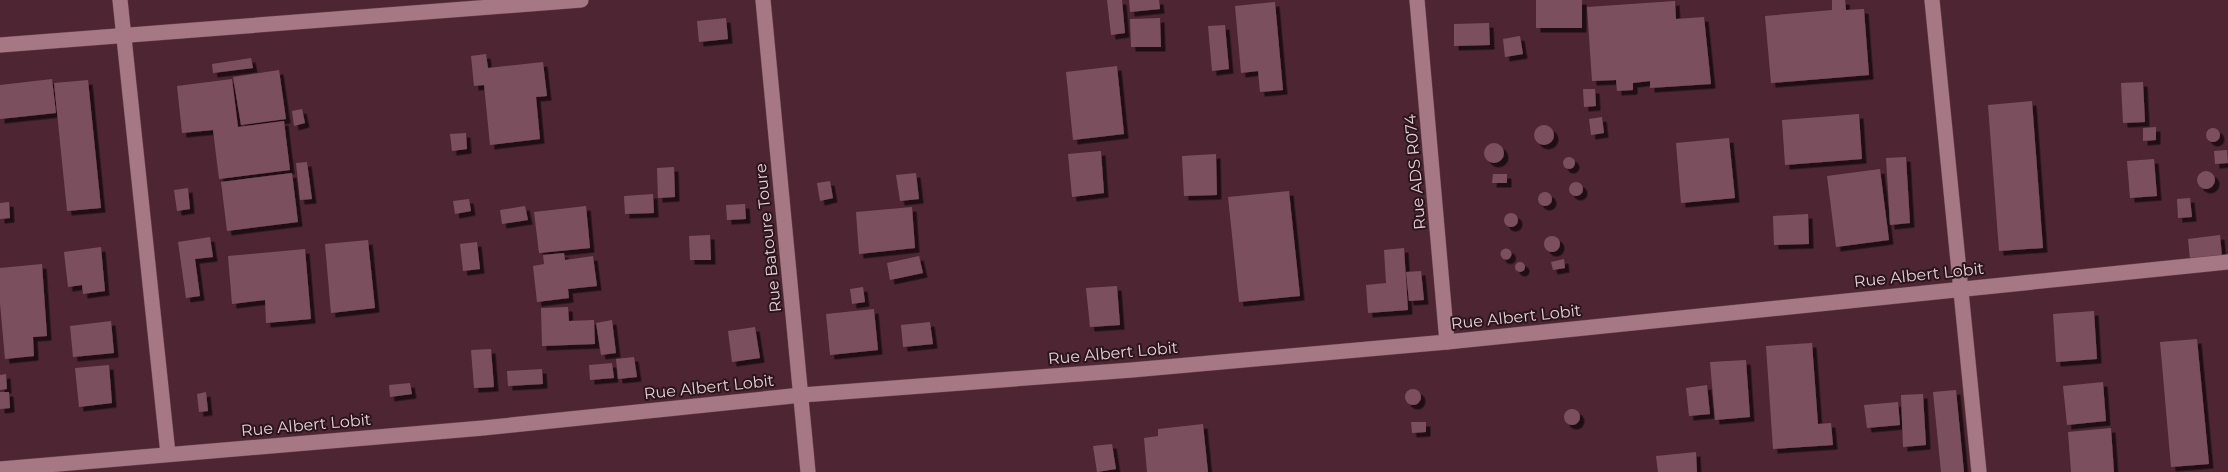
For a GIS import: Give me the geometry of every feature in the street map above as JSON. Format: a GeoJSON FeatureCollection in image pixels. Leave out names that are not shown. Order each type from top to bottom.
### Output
{"type":"FeatureCollection","features":[{"type":"Feature","properties":{"kind":"street"},"geometry":{"type":"LineString","coordinates":[[120,0],[168,454]]}},
{"type":"Feature","properties":{"kind":"street"},"geometry":{"type":"LineString","coordinates":[[0,46],[581,0]]}},
{"type":"Feature","properties":{"kind":"street","name":"Rue Batoure Toure"},"geometry":{"type":"LineString","coordinates":[[763,0],[808,472]]}},
{"type":"Feature","properties":{"kind":"street","name":"Rue ADS R074"},"geometry":{"type":"LineString","coordinates":[[1417,0],[1448,342]]}},
{"type":"Feature","properties":{"kind":"street"},"geometry":{"type":"LineString","coordinates":[[1932,0],[1980,472]]}},
{"type":"Feature","properties":{"kind":"street","name":"Rue Albert Lobit"},"geometry":{"type":"LineString","coordinates":[[0,469],[483,428],[802,395],[1132,370],[1448,342],[2228,262]]}},
{"type":"Feature","properties":{"kind":"building"},"geometry":{"type":"Polygon","coordinates":[[[1107,0],[1122,0],[1125,33],[1111,35],[1107,0]]]}},
{"type":"Feature","properties":{"kind":"building"},"geometry":{"type":"Polygon","coordinates":[[[1129,0],[1159,0],[1160,9],[1130,12],[1129,0]]]}},
{"type":"Feature","properties":{"kind":"building"},"geometry":{"type":"Polygon","coordinates":[[[1536,0],[1582,0],[1582,28],[1536,28],[1536,0]]]}},
{"type":"Feature","properties":{"kind":"building"},"geometry":{"type":"Polygon","coordinates":[[[1832,0],[1845,0],[1846,10],[1864,9],[1869,75],[1771,83],[1765,16],[1832,10],[1832,0]]]}},
{"type":"Feature","properties":{"kind":"building"},"geometry":{"type":"Polygon","coordinates":[[[1675,1],[1676,19],[1704,17],[1711,84],[1650,88],[1650,81],[1633,83],[1633,90],[1617,91],[1616,80],[1592,81],[1587,7],[1675,1]]]}},
{"type":"Feature","properties":{"kind":"building"},"geometry":{"type":"Polygon","coordinates":[[[1275,2],[1283,90],[1260,92],[1258,71],[1241,73],[1235,6],[1275,2]]]}},
{"type":"Feature","properties":{"kind":"building"},"geometry":{"type":"Polygon","coordinates":[[[726,18],[728,39],[699,42],[697,21],[726,18]]]}},
{"type":"Feature","properties":{"kind":"building"},"geometry":{"type":"Polygon","coordinates":[[[1160,18],[1161,47],[1131,47],[1130,19],[1160,18]]]}},
{"type":"Feature","properties":{"kind":"building"},"geometry":{"type":"Polygon","coordinates":[[[1489,23],[1490,45],[1454,46],[1454,24],[1489,23]]]}},
{"type":"Feature","properties":{"kind":"building"},"geometry":{"type":"Polygon","coordinates":[[[1225,25],[1229,69],[1212,71],[1208,26],[1225,25]]]}},
{"type":"Feature","properties":{"kind":"building"},"geometry":{"type":"Polygon","coordinates":[[[1520,36],[1523,54],[1505,57],[1503,39],[1520,36]]]}},
{"type":"Feature","properties":{"kind":"building"},"geometry":{"type":"Polygon","coordinates":[[[486,54],[488,68],[543,62],[547,96],[536,97],[540,139],[490,145],[484,85],[474,86],[471,56],[486,54]]]}},
{"type":"Feature","properties":{"kind":"building"},"geometry":{"type":"Polygon","coordinates":[[[251,58],[253,68],[213,73],[212,64],[251,58]]]}},
{"type":"Feature","properties":{"kind":"building"},"geometry":{"type":"Polygon","coordinates":[[[1117,66],[1124,134],[1073,140],[1066,72],[1117,66]]]}},
{"type":"Feature","properties":{"kind":"building"},"geometry":{"type":"Polygon","coordinates":[[[279,70],[286,119],[241,125],[233,77],[279,70]]]}},
{"type":"Feature","properties":{"kind":"building"},"geometry":{"type":"Polygon","coordinates":[[[52,79],[56,113],[0,119],[0,85],[52,79]]]}},
{"type":"Feature","properties":{"kind":"building"},"geometry":{"type":"Polygon","coordinates":[[[232,79],[238,127],[284,121],[290,170],[219,179],[213,130],[182,133],[177,86],[232,79]]]}},
{"type":"Feature","properties":{"kind":"building"},"geometry":{"type":"Polygon","coordinates":[[[88,80],[101,208],[67,211],[54,83],[88,80]]]}},
{"type":"Feature","properties":{"kind":"building"},"geometry":{"type":"Polygon","coordinates":[[[2143,82],[2145,122],[2123,123],[2121,83],[2143,82]]]}},
{"type":"Feature","properties":{"kind":"building"},"geometry":{"type":"Polygon","coordinates":[[[1583,89],[1595,89],[1596,106],[1584,107],[1583,89]]]}},
{"type":"Feature","properties":{"kind":"building"},"geometry":{"type":"Polygon","coordinates":[[[2032,101],[2043,248],[1999,251],[1988,105],[2032,101]]]}},
{"type":"Feature","properties":{"kind":"building"},"geometry":{"type":"Polygon","coordinates":[[[302,109],[305,123],[294,126],[292,111],[302,109]]]}},
{"type":"Feature","properties":{"kind":"building"},"geometry":{"type":"Polygon","coordinates":[[[1859,114],[1862,159],[1785,165],[1782,120],[1859,114]]]}},
{"type":"Feature","properties":{"kind":"building"},"geometry":{"type":"Polygon","coordinates":[[[1602,117],[1604,133],[1591,135],[1589,119],[1602,117]]]}},
{"type":"Feature","properties":{"kind":"building"},"geometry":{"type":"Polygon","coordinates":[[[1540,125],[1548,125],[1554,131],[1554,139],[1548,145],[1540,145],[1534,139],[1534,131],[1540,125]]]}},
{"type":"Feature","properties":{"kind":"building"},"geometry":{"type":"Polygon","coordinates":[[[2156,127],[2156,140],[2143,141],[2143,128],[2156,127]]]}},
{"type":"Feature","properties":{"kind":"building"},"geometry":{"type":"Polygon","coordinates":[[[2213,128],[2218,130],[2220,135],[2218,140],[2213,142],[2208,140],[2206,135],[2208,130],[2213,128]]]}},
{"type":"Feature","properties":{"kind":"building"},"geometry":{"type":"Polygon","coordinates":[[[466,133],[467,149],[452,151],[450,134],[466,133]]]}},
{"type":"Feature","properties":{"kind":"building"},"geometry":{"type":"Polygon","coordinates":[[[1729,138],[1735,198],[1681,203],[1676,143],[1729,138]]]}},
{"type":"Feature","properties":{"kind":"building"},"geometry":{"type":"Polygon","coordinates":[[[1494,143],[1501,146],[1504,153],[1501,160],[1494,163],[1487,160],[1484,153],[1487,146],[1494,143]]]}},
{"type":"Feature","properties":{"kind":"building"},"geometry":{"type":"Polygon","coordinates":[[[2227,150],[2228,163],[2215,164],[2214,151],[2227,150]]]}},
{"type":"Feature","properties":{"kind":"building"},"geometry":{"type":"Polygon","coordinates":[[[1101,151],[1104,193],[1072,197],[1068,154],[1101,151]]]}},
{"type":"Feature","properties":{"kind":"building"},"geometry":{"type":"Polygon","coordinates":[[[1216,154],[1217,195],[1184,196],[1182,156],[1216,154]]]}},
{"type":"Feature","properties":{"kind":"building"},"geometry":{"type":"Polygon","coordinates":[[[1571,157],[1574,158],[1574,168],[1567,169],[1564,168],[1563,161],[1564,158],[1571,157]]]}},
{"type":"Feature","properties":{"kind":"building"},"geometry":{"type":"Polygon","coordinates":[[[1906,157],[1910,223],[1890,225],[1886,158],[1906,157]]]}},
{"type":"Feature","properties":{"kind":"building"},"geometry":{"type":"Polygon","coordinates":[[[2154,159],[2157,196],[2130,198],[2127,161],[2154,159]]]}},
{"type":"Feature","properties":{"kind":"building"},"geometry":{"type":"Polygon","coordinates":[[[307,162],[312,199],[300,200],[296,163],[307,162]]]}},
{"type":"Feature","properties":{"kind":"building"},"geometry":{"type":"Polygon","coordinates":[[[674,167],[675,197],[658,198],[657,168],[674,167]]]}},
{"type":"Feature","properties":{"kind":"building"},"geometry":{"type":"Polygon","coordinates":[[[1880,169],[1889,240],[1836,247],[1827,176],[1880,169]]]}},
{"type":"Feature","properties":{"kind":"building"},"geometry":{"type":"Polygon","coordinates":[[[2206,171],[2212,174],[2215,180],[2212,186],[2206,189],[2200,186],[2197,180],[2200,174],[2206,171]]]}},
{"type":"Feature","properties":{"kind":"building"},"geometry":{"type":"Polygon","coordinates":[[[292,173],[298,222],[227,231],[221,182],[292,173]]]}},
{"type":"Feature","properties":{"kind":"building"},"geometry":{"type":"Polygon","coordinates":[[[916,173],[919,199],[900,201],[896,175],[916,173]]]}},
{"type":"Feature","properties":{"kind":"building"},"geometry":{"type":"Polygon","coordinates":[[[1493,174],[1507,174],[1507,183],[1492,183],[1493,174]]]}},
{"type":"Feature","properties":{"kind":"building"},"geometry":{"type":"Polygon","coordinates":[[[830,181],[833,198],[820,201],[817,183],[830,181]]]}},
{"type":"Feature","properties":{"kind":"building"},"geometry":{"type":"Polygon","coordinates":[[[1573,182],[1579,182],[1583,189],[1579,196],[1573,196],[1569,192],[1569,186],[1573,182]]]}},
{"type":"Feature","properties":{"kind":"building"},"geometry":{"type":"Polygon","coordinates":[[[188,188],[190,209],[177,211],[174,190],[188,188]]]}},
{"type":"Feature","properties":{"kind":"building"},"geometry":{"type":"Polygon","coordinates":[[[1289,191],[1300,296],[1239,302],[1228,197],[1289,191]]]}},
{"type":"Feature","properties":{"kind":"building"},"geometry":{"type":"Polygon","coordinates":[[[1545,192],[1550,194],[1552,199],[1550,204],[1545,206],[1540,204],[1538,199],[1540,194],[1545,192]]]}},
{"type":"Feature","properties":{"kind":"building"},"geometry":{"type":"Polygon","coordinates":[[[653,194],[654,213],[625,214],[624,196],[653,194]]]}},
{"type":"Feature","properties":{"kind":"building"},"geometry":{"type":"Polygon","coordinates":[[[2190,198],[2192,217],[2178,218],[2177,199],[2190,198]]]}},
{"type":"Feature","properties":{"kind":"building"},"geometry":{"type":"Polygon","coordinates":[[[469,199],[471,211],[455,214],[453,201],[469,199]]]}},
{"type":"Feature","properties":{"kind":"building"},"geometry":{"type":"Polygon","coordinates":[[[9,202],[10,218],[0,219],[0,203],[9,202]]]}},
{"type":"Feature","properties":{"kind":"building"},"geometry":{"type":"Polygon","coordinates":[[[745,204],[746,219],[727,220],[726,205],[745,204]]]}},
{"type":"Feature","properties":{"kind":"building"},"geometry":{"type":"Polygon","coordinates":[[[525,206],[528,220],[502,224],[500,210],[525,206]]]}},
{"type":"Feature","properties":{"kind":"building"},"geometry":{"type":"Polygon","coordinates":[[[586,206],[590,248],[539,253],[534,212],[586,206]]]}},
{"type":"Feature","properties":{"kind":"building"},"geometry":{"type":"Polygon","coordinates":[[[912,207],[915,248],[859,254],[856,212],[912,207]]]}},
{"type":"Feature","properties":{"kind":"building"},"geometry":{"type":"Polygon","coordinates":[[[1508,213],[1514,213],[1518,220],[1514,227],[1508,227],[1504,223],[1504,217],[1508,213]]]}},
{"type":"Feature","properties":{"kind":"building"},"geometry":{"type":"Polygon","coordinates":[[[1808,214],[1809,244],[1774,245],[1773,216],[1808,214]]]}},
{"type":"Feature","properties":{"kind":"building"},"geometry":{"type":"Polygon","coordinates":[[[710,235],[711,260],[690,260],[689,236],[710,235]]]}},
{"type":"Feature","properties":{"kind":"building"},"geometry":{"type":"Polygon","coordinates":[[[2220,235],[2222,256],[2190,259],[2188,239],[2220,235]]]}},
{"type":"Feature","properties":{"kind":"building"},"geometry":{"type":"Polygon","coordinates":[[[1549,236],[1555,236],[1560,241],[1558,250],[1549,252],[1544,247],[1544,241],[1549,236]]]}},
{"type":"Feature","properties":{"kind":"building"},"geometry":{"type":"Polygon","coordinates":[[[210,237],[213,257],[195,259],[200,296],[186,298],[178,242],[210,237]]]}},
{"type":"Feature","properties":{"kind":"building"},"geometry":{"type":"Polygon","coordinates":[[[368,240],[375,308],[331,313],[325,244],[368,240]]]}},
{"type":"Feature","properties":{"kind":"building"},"geometry":{"type":"Polygon","coordinates":[[[477,242],[480,269],[463,271],[460,244],[477,242]]]}},
{"type":"Feature","properties":{"kind":"building"},"geometry":{"type":"Polygon","coordinates":[[[101,247],[105,291],[83,294],[82,285],[68,287],[64,252],[101,247]]]}},
{"type":"Feature","properties":{"kind":"building"},"geometry":{"type":"Polygon","coordinates":[[[1404,248],[1408,310],[1368,313],[1366,285],[1386,283],[1384,250],[1404,248]]]}},
{"type":"Feature","properties":{"kind":"building"},"geometry":{"type":"Polygon","coordinates":[[[1506,248],[1512,254],[1506,260],[1500,254],[1506,248]]]}},
{"type":"Feature","properties":{"kind":"building"},"geometry":{"type":"Polygon","coordinates":[[[305,249],[311,319],[266,323],[265,300],[232,304],[228,256],[305,249]]]}},
{"type":"Feature","properties":{"kind":"building"},"geometry":{"type":"Polygon","coordinates":[[[564,253],[565,260],[593,256],[597,286],[568,289],[569,298],[537,302],[533,266],[544,264],[543,255],[564,253]]]}},
{"type":"Feature","properties":{"kind":"building"},"geometry":{"type":"Polygon","coordinates":[[[919,256],[923,273],[890,280],[887,263],[919,256]]]}},
{"type":"Feature","properties":{"kind":"building"},"geometry":{"type":"Polygon","coordinates":[[[1564,259],[1565,268],[1553,270],[1551,262],[1564,259]]]}},
{"type":"Feature","properties":{"kind":"building"},"geometry":{"type":"Polygon","coordinates":[[[1518,262],[1522,262],[1525,267],[1524,271],[1518,272],[1515,269],[1515,265],[1518,262]]]}},
{"type":"Feature","properties":{"kind":"building"},"geometry":{"type":"Polygon","coordinates":[[[42,264],[47,336],[33,337],[34,356],[5,359],[0,303],[0,268],[42,264]]]}},
{"type":"Feature","properties":{"kind":"building"},"geometry":{"type":"Polygon","coordinates":[[[1421,271],[1424,300],[1409,301],[1406,272],[1421,271]]]}},
{"type":"Feature","properties":{"kind":"building"},"geometry":{"type":"Polygon","coordinates":[[[1117,286],[1120,325],[1090,327],[1086,288],[1117,286]]]}},
{"type":"Feature","properties":{"kind":"building"},"geometry":{"type":"Polygon","coordinates":[[[863,287],[865,302],[852,304],[850,289],[863,287]]]}},
{"type":"Feature","properties":{"kind":"building"},"geometry":{"type":"Polygon","coordinates":[[[568,307],[569,321],[594,320],[595,344],[542,346],[541,308],[568,307]]]}},
{"type":"Feature","properties":{"kind":"building"},"geometry":{"type":"Polygon","coordinates":[[[874,309],[878,350],[830,355],[826,314],[874,309]]]}},
{"type":"Feature","properties":{"kind":"building"},"geometry":{"type":"Polygon","coordinates":[[[2094,311],[2097,359],[2056,362],[2053,314],[2094,311]]]}},
{"type":"Feature","properties":{"kind":"building"},"geometry":{"type":"Polygon","coordinates":[[[612,320],[616,353],[601,355],[596,323],[612,320]]]}},
{"type":"Feature","properties":{"kind":"building"},"geometry":{"type":"Polygon","coordinates":[[[111,321],[114,353],[73,357],[70,326],[111,321]]]}},
{"type":"Feature","properties":{"kind":"building"},"geometry":{"type":"Polygon","coordinates":[[[930,322],[933,344],[903,347],[901,325],[930,322]]]}},
{"type":"Feature","properties":{"kind":"building"},"geometry":{"type":"Polygon","coordinates":[[[755,327],[760,358],[732,362],[728,331],[755,327]]]}},
{"type":"Feature","properties":{"kind":"building"},"geometry":{"type":"Polygon","coordinates":[[[2197,339],[2209,464],[2171,467],[2160,342],[2197,339]]]}},
{"type":"Feature","properties":{"kind":"building"},"geometry":{"type":"Polygon","coordinates":[[[1812,343],[1818,424],[1831,423],[1833,445],[1773,449],[1766,346],[1812,343]]]}},
{"type":"Feature","properties":{"kind":"building"},"geometry":{"type":"Polygon","coordinates":[[[491,349],[494,387],[474,388],[471,350],[491,349]]]}},
{"type":"Feature","properties":{"kind":"building"},"geometry":{"type":"Polygon","coordinates":[[[634,357],[637,377],[618,379],[616,359],[634,357]]]}},
{"type":"Feature","properties":{"kind":"building"},"geometry":{"type":"Polygon","coordinates":[[[1746,360],[1750,417],[1715,420],[1710,362],[1746,360]]]}},
{"type":"Feature","properties":{"kind":"building"},"geometry":{"type":"Polygon","coordinates":[[[612,363],[614,378],[590,380],[589,365],[612,363]]]}},
{"type":"Feature","properties":{"kind":"building"},"geometry":{"type":"Polygon","coordinates":[[[109,365],[112,403],[79,407],[75,368],[109,365]]]}},
{"type":"Feature","properties":{"kind":"building"},"geometry":{"type":"Polygon","coordinates":[[[542,369],[543,384],[508,386],[507,371],[542,369]]]}},
{"type":"Feature","properties":{"kind":"building"},"geometry":{"type":"Polygon","coordinates":[[[6,374],[7,389],[0,390],[0,375],[6,374]]]}},
{"type":"Feature","properties":{"kind":"building"},"geometry":{"type":"Polygon","coordinates":[[[2103,382],[2106,421],[2067,425],[2063,386],[2103,382]]]}},
{"type":"Feature","properties":{"kind":"building"},"geometry":{"type":"Polygon","coordinates":[[[410,383],[412,394],[390,397],[389,385],[410,383]]]}},
{"type":"Feature","properties":{"kind":"building"},"geometry":{"type":"Polygon","coordinates":[[[1707,385],[1710,414],[1689,416],[1686,388],[1707,385]]]}},
{"type":"Feature","properties":{"kind":"building"},"geometry":{"type":"Polygon","coordinates":[[[1413,389],[1419,391],[1421,397],[1419,403],[1413,405],[1407,403],[1405,397],[1407,391],[1413,389]]]}},
{"type":"Feature","properties":{"kind":"building"},"geometry":{"type":"Polygon","coordinates":[[[1956,390],[1964,472],[1941,472],[1933,392],[1956,390]]]}},
{"type":"Feature","properties":{"kind":"building"},"geometry":{"type":"Polygon","coordinates":[[[0,392],[9,392],[10,408],[0,409],[0,392]]]}},
{"type":"Feature","properties":{"kind":"building"},"geometry":{"type":"Polygon","coordinates":[[[206,392],[208,411],[199,412],[197,394],[206,392]]]}},
{"type":"Feature","properties":{"kind":"building"},"geometry":{"type":"Polygon","coordinates":[[[1923,394],[1926,445],[1903,447],[1901,395],[1923,394]]]}},
{"type":"Feature","properties":{"kind":"building"},"geometry":{"type":"Polygon","coordinates":[[[1898,402],[1900,425],[1867,428],[1864,405],[1898,402]]]}},
{"type":"Feature","properties":{"kind":"building"},"geometry":{"type":"Polygon","coordinates":[[[1569,409],[1575,409],[1580,414],[1578,423],[1569,425],[1564,420],[1564,414],[1569,409]]]}},
{"type":"Feature","properties":{"kind":"building"},"geometry":{"type":"Polygon","coordinates":[[[1411,422],[1426,422],[1426,432],[1412,433],[1411,422]]]}},
{"type":"Feature","properties":{"kind":"building"},"geometry":{"type":"Polygon","coordinates":[[[1203,424],[1208,472],[1147,472],[1144,438],[1158,436],[1158,429],[1203,424]]]}},
{"type":"Feature","properties":{"kind":"building"},"geometry":{"type":"Polygon","coordinates":[[[2111,428],[2114,472],[2071,472],[2068,432],[2111,428]]]}},
{"type":"Feature","properties":{"kind":"building"},"geometry":{"type":"Polygon","coordinates":[[[1112,444],[1116,469],[1097,472],[1093,446],[1112,444]]]}},
{"type":"Feature","properties":{"kind":"building"},"geometry":{"type":"Polygon","coordinates":[[[1696,452],[1697,472],[1658,472],[1656,456],[1696,452]]]}}]}
